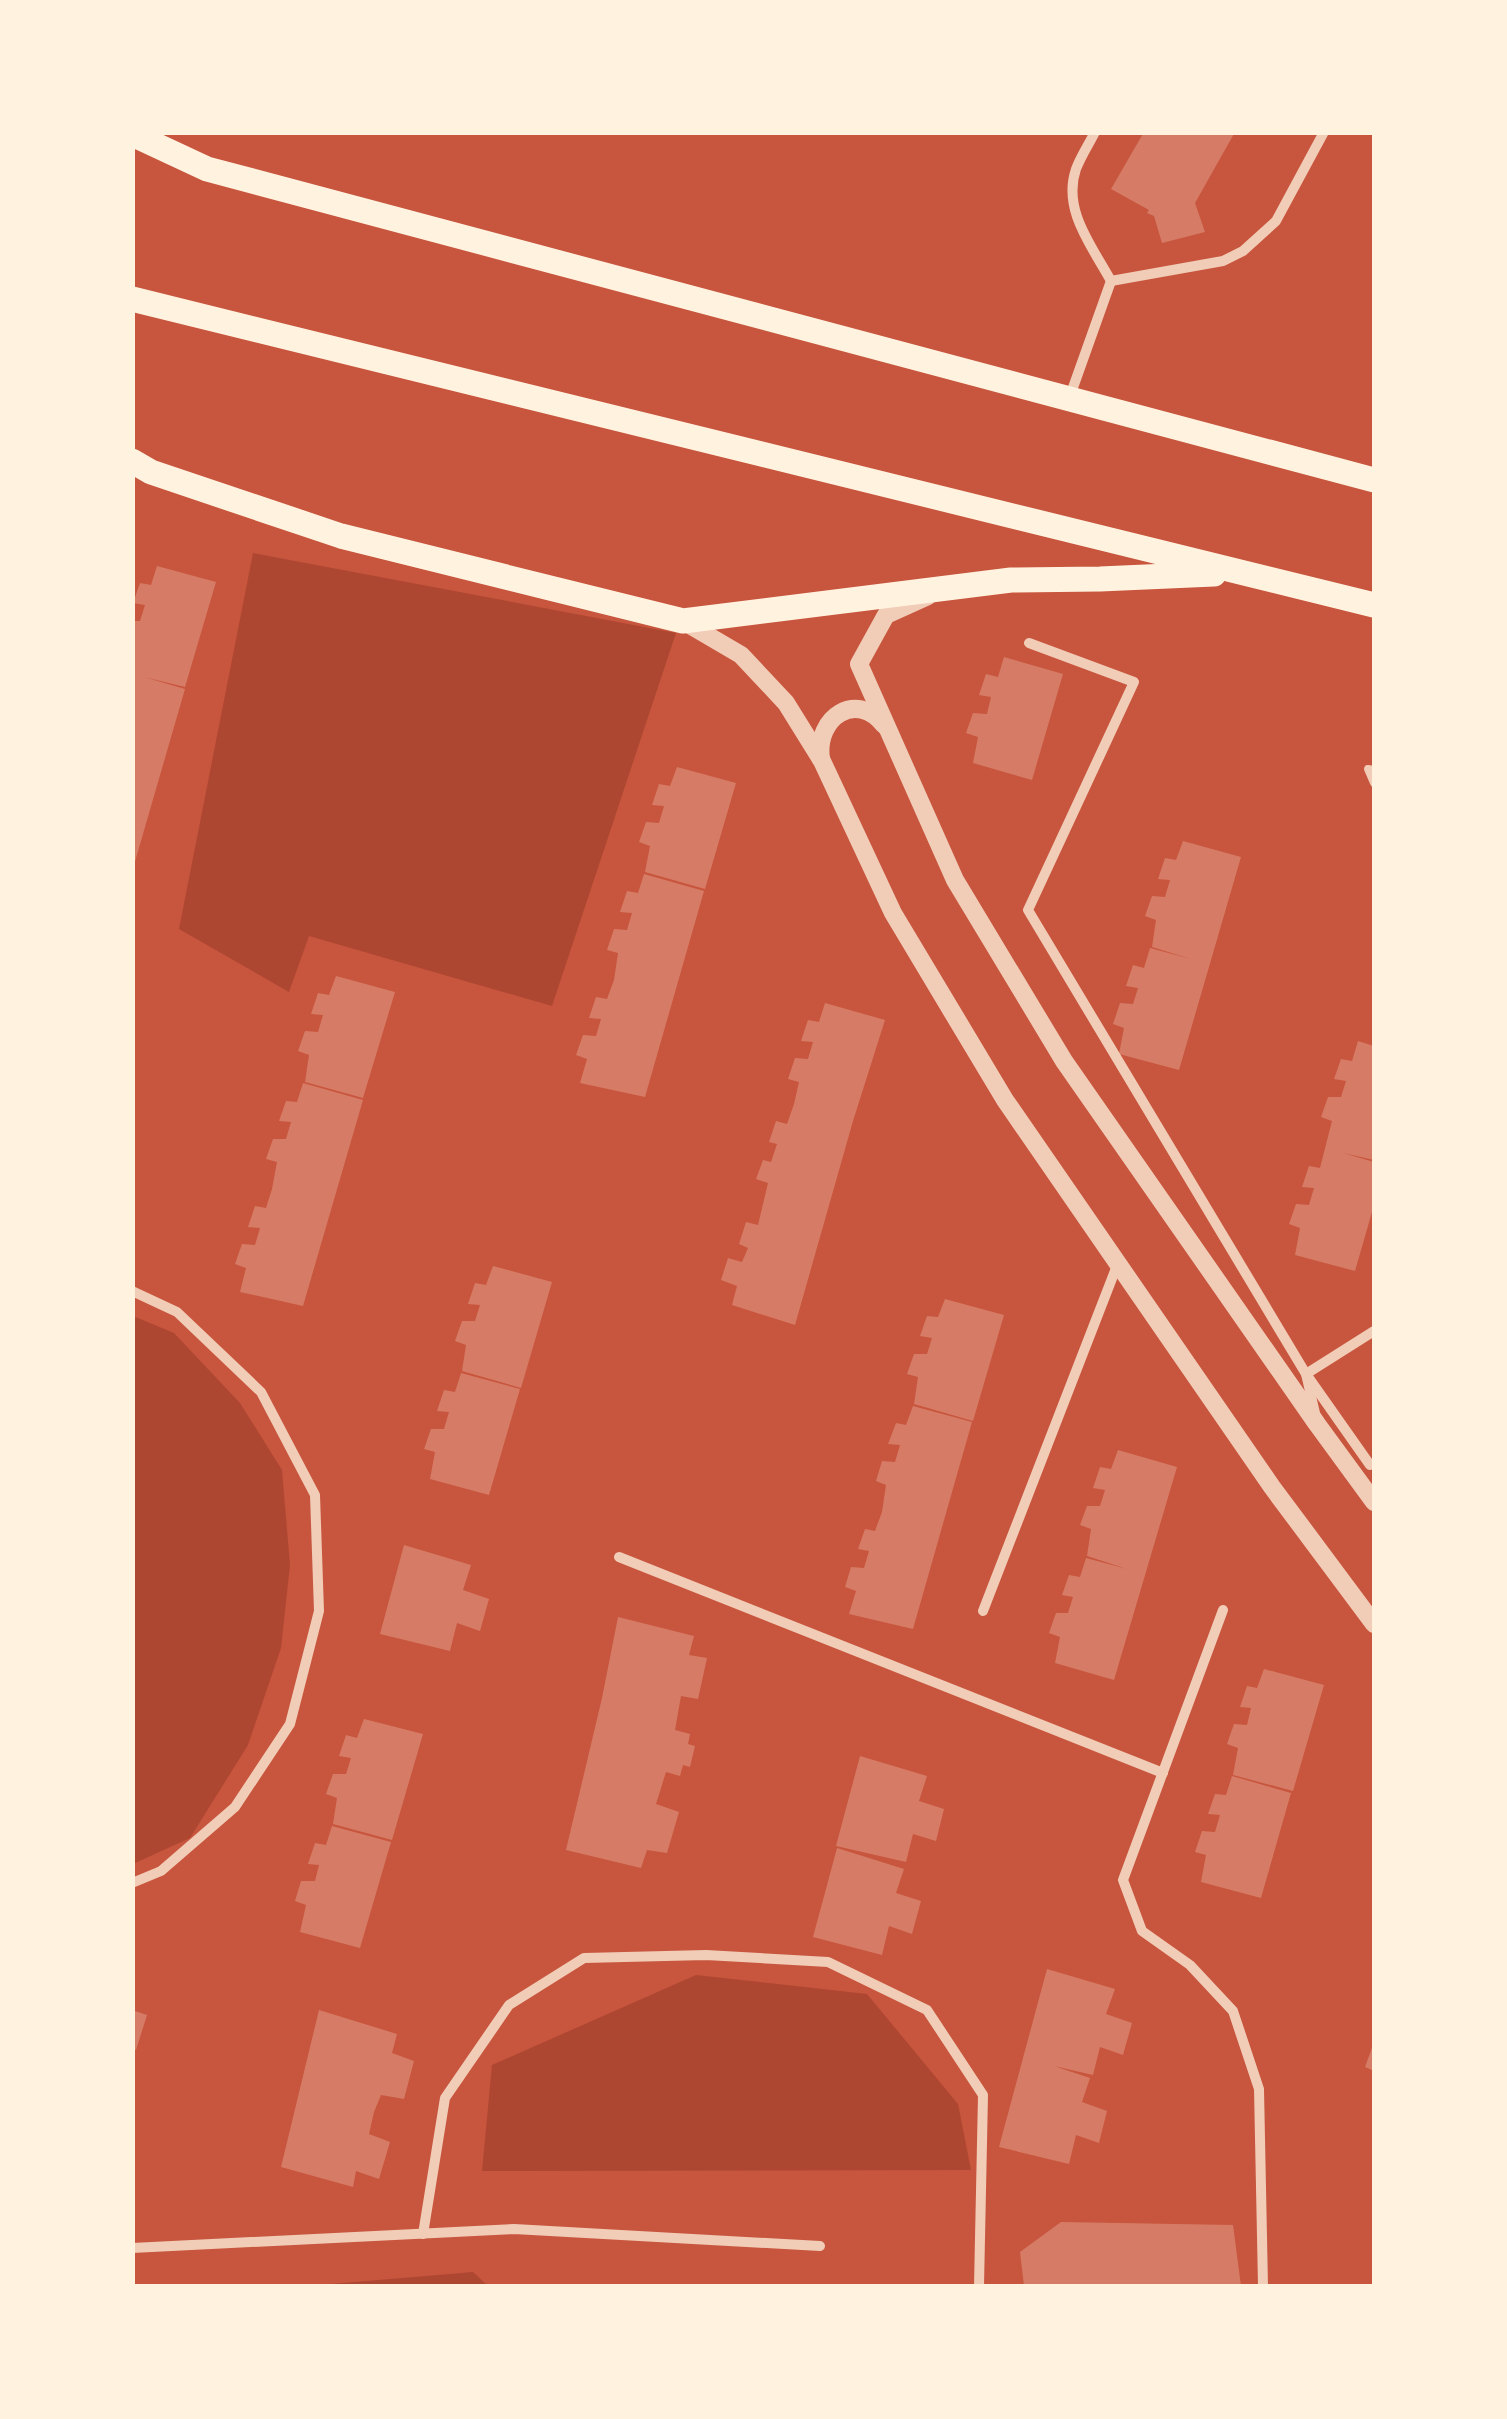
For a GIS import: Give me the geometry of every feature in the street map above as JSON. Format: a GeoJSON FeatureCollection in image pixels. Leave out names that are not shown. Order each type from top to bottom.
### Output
{"type":"FeatureCollection","features":[{"type":"Feature","properties":{"kind":"main road"},"geometry":{"type":"LineString","coordinates":[[132,134],[207,169]]}},
{"type":"Feature","properties":{"kind":"main road"},"geometry":{"type":"LineString","coordinates":[[132,151],[1374,480]]}},
{"type":"Feature","properties":{"kind":"main road"},"geometry":{"type":"LineString","coordinates":[[132,299],[1374,604]]}},
{"type":"Feature","properties":{"kind":"main road"},"geometry":{"type":"LineString","coordinates":[[138,469],[342,536],[683,622],[1011,580],[1244,573]]}},
{"type":"Feature","properties":{"kind":"street"},"geometry":{"type":"LineString","coordinates":[[1069,398],[1111,281],[1071,205],[1077,167],[1095,132]]}},
{"type":"Feature","properties":{"kind":"street"},"geometry":{"type":"LineString","coordinates":[[1111,281],[1223,261],[1243,251],[1276,221],[1324,132]]}},
{"type":"Feature","properties":{"kind":"street"},"geometry":{"type":"LineString","coordinates":[[946,587],[886,616],[859,664],[955,880],[1064,1061],[1374,1502]]}},
{"type":"Feature","properties":{"kind":"street"},"geometry":{"type":"LineString","coordinates":[[683,622],[742,655],[786,703],[822,760],[893,913],[1006,1100],[1272,1487],[1374,1624]]}},
{"type":"Feature","properties":{"kind":"street"},"geometry":{"type":"LineString","coordinates":[[1029,643],[1134,682],[1028,910],[1306,1374],[1370,1464]]}},
{"type":"Feature","properties":{"kind":"street"},"geometry":{"type":"LineString","coordinates":[[822,760],[819,745],[823,729],[833,717],[847,710],[864,710],[878,717],[888,730]]}},
{"type":"Feature","properties":{"kind":"street"},"geometry":{"type":"LineString","coordinates":[[983,1610],[1118,1263]]}},
{"type":"Feature","properties":{"kind":"street"},"geometry":{"type":"LineString","coordinates":[[132,1292],[177,1312],[260,1392],[315,1496],[320,1611],[290,1724],[234,1806],[161,1871],[132,1883]]}},
{"type":"Feature","properties":{"kind":"street"},"geometry":{"type":"LineString","coordinates":[[1306,1374],[1374,1331]]}},
{"type":"Feature","properties":{"kind":"street"},"geometry":{"type":"LineString","coordinates":[[1306,1374],[1317,1424]]}},
{"type":"Feature","properties":{"kind":"street"},"geometry":{"type":"LineString","coordinates":[[619,1558],[1163,1773]]}},
{"type":"Feature","properties":{"kind":"street"},"geometry":{"type":"LineString","coordinates":[[1223,1610],[1123,1880],[1142,1931],[1190,1965],[1233,2011],[1259,2089],[1263,2286]]}},
{"type":"Feature","properties":{"kind":"street"},"geometry":{"type":"LineString","coordinates":[[423,2234],[445,2098],[509,2006],[584,1958],[706,1955],[828,1962],[927,2010],[983,2096],[980,2286]]}},
{"type":"Feature","properties":{"kind":"street"},"geometry":{"type":"LineString","coordinates":[[132,2248],[514,2229],[820,2246]]}},
{"type":"Feature","properties":{"kind":"lane"},"geometry":{"type":"LineString","coordinates":[[1374,770],[1368,769],[1374,783]]}},
{"type":"Feature","properties":{"kind":"shaded area"},"geometry":{"type":"Polygon","coordinates":[[[253,553],[676,633],[552,1006],[309,936],[289,992],[179,929],[253,553]]]}},
{"type":"Feature","properties":{"kind":"shaded area"},"geometry":{"type":"Polygon","coordinates":[[[133,1316],[174,1333],[240,1403],[282,1470],[290,1565],[281,1648],[248,1745],[190,1838],[133,1864],[133,1316]]]}},
{"type":"Feature","properties":{"kind":"shaded area"},"geometry":{"type":"Polygon","coordinates":[[[696,1975],[867,1994],[958,2104],[971,2170],[482,2171],[492,2065],[696,1975]]]}},
{"type":"Feature","properties":{"kind":"shaded area"},"geometry":{"type":"Polygon","coordinates":[[[473,2272],[488,2286],[307,2286],[473,2272]]]}},
{"type":"Feature","properties":{"kind":"building"},"geometry":{"type":"Polygon","coordinates":[[[1144,132],[1235,132],[1195,203],[1205,232],[1162,243],[1149,210],[1111,189],[1144,132]]]}},
{"type":"Feature","properties":{"kind":"building"},"geometry":{"type":"Polygon","coordinates":[[[157,566],[216,582],[185,687],[144,677],[185,689],[134,865],[132,621],[140,621],[145,605],[133,603],[140,583],[151,585],[157,566]]]}},
{"type":"Feature","properties":{"kind":"building"},"geometry":{"type":"Polygon","coordinates":[[[1004,657],[1063,674],[1032,780],[973,763],[978,737],[966,733],[973,713],[987,714],[991,697],[979,695],[986,674],[998,677],[1004,657]]]}},
{"type":"Feature","properties":{"kind":"building"},"geometry":{"type":"Polygon","coordinates":[[[677,767],[736,783],[705,889],[645,872],[650,846],[639,842],[646,822],[659,823],[664,806],[652,805],[659,784],[670,786],[677,767]]]}},
{"type":"Feature","properties":{"kind":"building"},"geometry":{"type":"Polygon","coordinates":[[[1183,841],[1241,857],[1179,1070],[1119,1054],[1124,1028],[1113,1024],[1120,1003],[1133,1004],[1138,988],[1126,986],[1133,965],[1144,968],[1150,948],[1191,959],[1152,947],[1156,920],[1145,916],[1152,896],[1165,897],[1170,880],[1158,879],[1165,858],[1176,860],[1183,841]]]}},
{"type":"Feature","properties":{"kind":"building"},"geometry":{"type":"Polygon","coordinates":[[[644,874],[704,891],[645,1097],[580,1083],[587,1059],[576,1055],[583,1035],[596,1036],[601,1019],[589,1018],[596,997],[607,999],[618,953],[607,950],[614,929],[627,930],[632,913],[620,912],[627,891],[638,893],[644,874]]]}},
{"type":"Feature","properties":{"kind":"building"},"geometry":{"type":"Polygon","coordinates":[[[336,976],[395,992],[363,1098],[305,1082],[309,1055],[298,1051],[305,1031],[318,1032],[323,1015],[311,1014],[318,993],[329,995],[336,976]]]}},
{"type":"Feature","properties":{"kind":"building"},"geometry":{"type":"Polygon","coordinates":[[[825,1003],[885,1020],[795,1325],[732,1305],[737,1286],[721,1280],[728,1258],[742,1262],[748,1248],[739,1244],[746,1222],[758,1225],[768,1183],[756,1179],[763,1160],[771,1162],[777,1144],[769,1142],[776,1121],[787,1124],[794,1104],[799,1082],[788,1079],[795,1058],[808,1059],[813,1042],[801,1041],[808,1020],[819,1022],[825,1003]]]}},
{"type":"Feature","properties":{"kind":"building"},"geometry":{"type":"Polygon","coordinates":[[[1358,1041],[1374,1046],[1374,1160],[1343,1153],[1374,1162],[1374,1205],[1355,1271],[1295,1255],[1300,1228],[1289,1224],[1296,1204],[1309,1205],[1314,1188],[1302,1187],[1309,1166],[1320,1168],[1332,1121],[1321,1117],[1328,1097],[1341,1097],[1346,1081],[1334,1079],[1341,1059],[1352,1061],[1358,1041]]]}},
{"type":"Feature","properties":{"kind":"building"},"geometry":{"type":"Polygon","coordinates":[[[303,1083],[363,1100],[303,1306],[240,1292],[246,1268],[235,1264],[242,1244],[255,1245],[260,1228],[248,1227],[255,1206],[266,1208],[277,1162],[266,1159],[273,1139],[286,1139],[291,1122],[279,1121],[286,1101],[297,1102],[303,1083]]]}},
{"type":"Feature","properties":{"kind":"building"},"geometry":{"type":"Polygon","coordinates":[[[493,1266],[552,1282],[521,1388],[462,1371],[466,1345],[455,1341],[462,1321],[475,1321],[480,1305],[468,1304],[475,1283],[486,1285],[493,1266]]]}},
{"type":"Feature","properties":{"kind":"building"},"geometry":{"type":"Polygon","coordinates":[[[945,1299],[1004,1315],[973,1421],[914,1404],[918,1377],[907,1374],[914,1354],[927,1354],[932,1338],[920,1336],[927,1316],[938,1317],[945,1299]]]}},
{"type":"Feature","properties":{"kind":"building"},"geometry":{"type":"Polygon","coordinates":[[[461,1373],[520,1389],[489,1495],[430,1479],[435,1452],[424,1449],[431,1429],[444,1429],[449,1412],[437,1411],[444,1390],[455,1392],[461,1373]]]}},
{"type":"Feature","properties":{"kind":"building"},"geometry":{"type":"Polygon","coordinates":[[[913,1406],[972,1422],[913,1629],[849,1614],[856,1591],[845,1587],[851,1567],[864,1568],[869,1551],[858,1549],[865,1529],[875,1531],[882,1512],[886,1485],[876,1481],[882,1461],[895,1462],[900,1445],[888,1444],[896,1423],[906,1425],[913,1406]]]}},
{"type":"Feature","properties":{"kind":"building"},"geometry":{"type":"Polygon","coordinates":[[[1118,1450],[1177,1467],[1114,1680],[1055,1663],[1060,1637],[1049,1633],[1056,1613],[1068,1613],[1073,1597],[1062,1595],[1069,1575],[1080,1577],[1086,1558],[1127,1569],[1087,1556],[1091,1529],[1080,1525],[1087,1506],[1100,1506],[1105,1490],[1093,1488],[1100,1467],[1111,1469],[1118,1450]]]}},
{"type":"Feature","properties":{"kind":"building"},"geometry":{"type":"Polygon","coordinates":[[[404,1545],[471,1565],[463,1590],[489,1599],[480,1631],[457,1623],[450,1651],[380,1634],[404,1545]]]}},
{"type":"Feature","properties":{"kind":"building"},"geometry":{"type":"Polygon","coordinates":[[[618,1617],[694,1636],[689,1655],[707,1658],[698,1699],[681,1696],[675,1730],[690,1734],[688,1744],[695,1746],[690,1767],[683,1765],[680,1776],[666,1772],[656,1804],[679,1812],[667,1853],[647,1850],[641,1868],[566,1850],[618,1617]]]}},
{"type":"Feature","properties":{"kind":"building"},"geometry":{"type":"Polygon","coordinates":[[[1264,1669],[1324,1685],[1293,1791],[1233,1775],[1238,1748],[1227,1744],[1234,1724],[1247,1725],[1251,1708],[1240,1707],[1247,1686],[1257,1688],[1264,1669]]]}},
{"type":"Feature","properties":{"kind":"building"},"geometry":{"type":"Polygon","coordinates":[[[364,1719],[423,1734],[392,1840],[333,1824],[337,1798],[326,1794],[333,1774],[346,1774],[351,1758],[339,1756],[346,1735],[357,1738],[364,1719]]]}},
{"type":"Feature","properties":{"kind":"building"},"geometry":{"type":"Polygon","coordinates":[[[860,1756],[927,1776],[919,1801],[944,1809],[936,1841],[913,1834],[906,1862],[836,1846],[860,1756]]]}},
{"type":"Feature","properties":{"kind":"building"},"geometry":{"type":"Polygon","coordinates":[[[1232,1776],[1291,1793],[1261,1898],[1201,1882],[1206,1855],[1195,1852],[1202,1831],[1215,1832],[1220,1815],[1208,1814],[1215,1794],[1226,1795],[1232,1776]]]}},
{"type":"Feature","properties":{"kind":"building"},"geometry":{"type":"Polygon","coordinates":[[[332,1826],[391,1842],[360,1948],[300,1932],[306,1905],[295,1901],[301,1881],[315,1881],[319,1865],[308,1864],[315,1843],[326,1845],[332,1826]]]}},
{"type":"Feature","properties":{"kind":"building"},"geometry":{"type":"Polygon","coordinates":[[[837,1848],[904,1869],[896,1893],[921,1901],[912,1934],[889,1926],[882,1955],[813,1937],[837,1848]]]}},
{"type":"Feature","properties":{"kind":"building"},"geometry":{"type":"Polygon","coordinates":[[[1047,1969],[1115,1989],[1106,2014],[1132,2023],[1123,2055],[1100,2047],[1093,2075],[1054,2066],[1090,2078],[1082,2102],[1107,2111],[1099,2143],[1076,2135],[1069,2164],[999,2147],[1047,1969]]]}},
{"type":"Feature","properties":{"kind":"building"},"geometry":{"type":"Polygon","coordinates":[[[132,2010],[147,2015],[136,2050],[132,2049],[132,2010]]]}},
{"type":"Feature","properties":{"kind":"building"},"geometry":{"type":"Polygon","coordinates":[[[319,2010],[397,2034],[392,2053],[414,2061],[404,2099],[381,2095],[374,2112],[369,2134],[390,2142],[379,2179],[356,2171],[353,2187],[281,2167],[319,2010]]]}},
{"type":"Feature","properties":{"kind":"building"},"geometry":{"type":"Polygon","coordinates":[[[1374,2042],[1374,2071],[1365,2067],[1374,2042]]]}},
{"type":"Feature","properties":{"kind":"building"},"geometry":{"type":"Polygon","coordinates":[[[1061,2222],[1233,2225],[1241,2286],[1024,2286],[1020,2252],[1061,2222]]]}}]}
